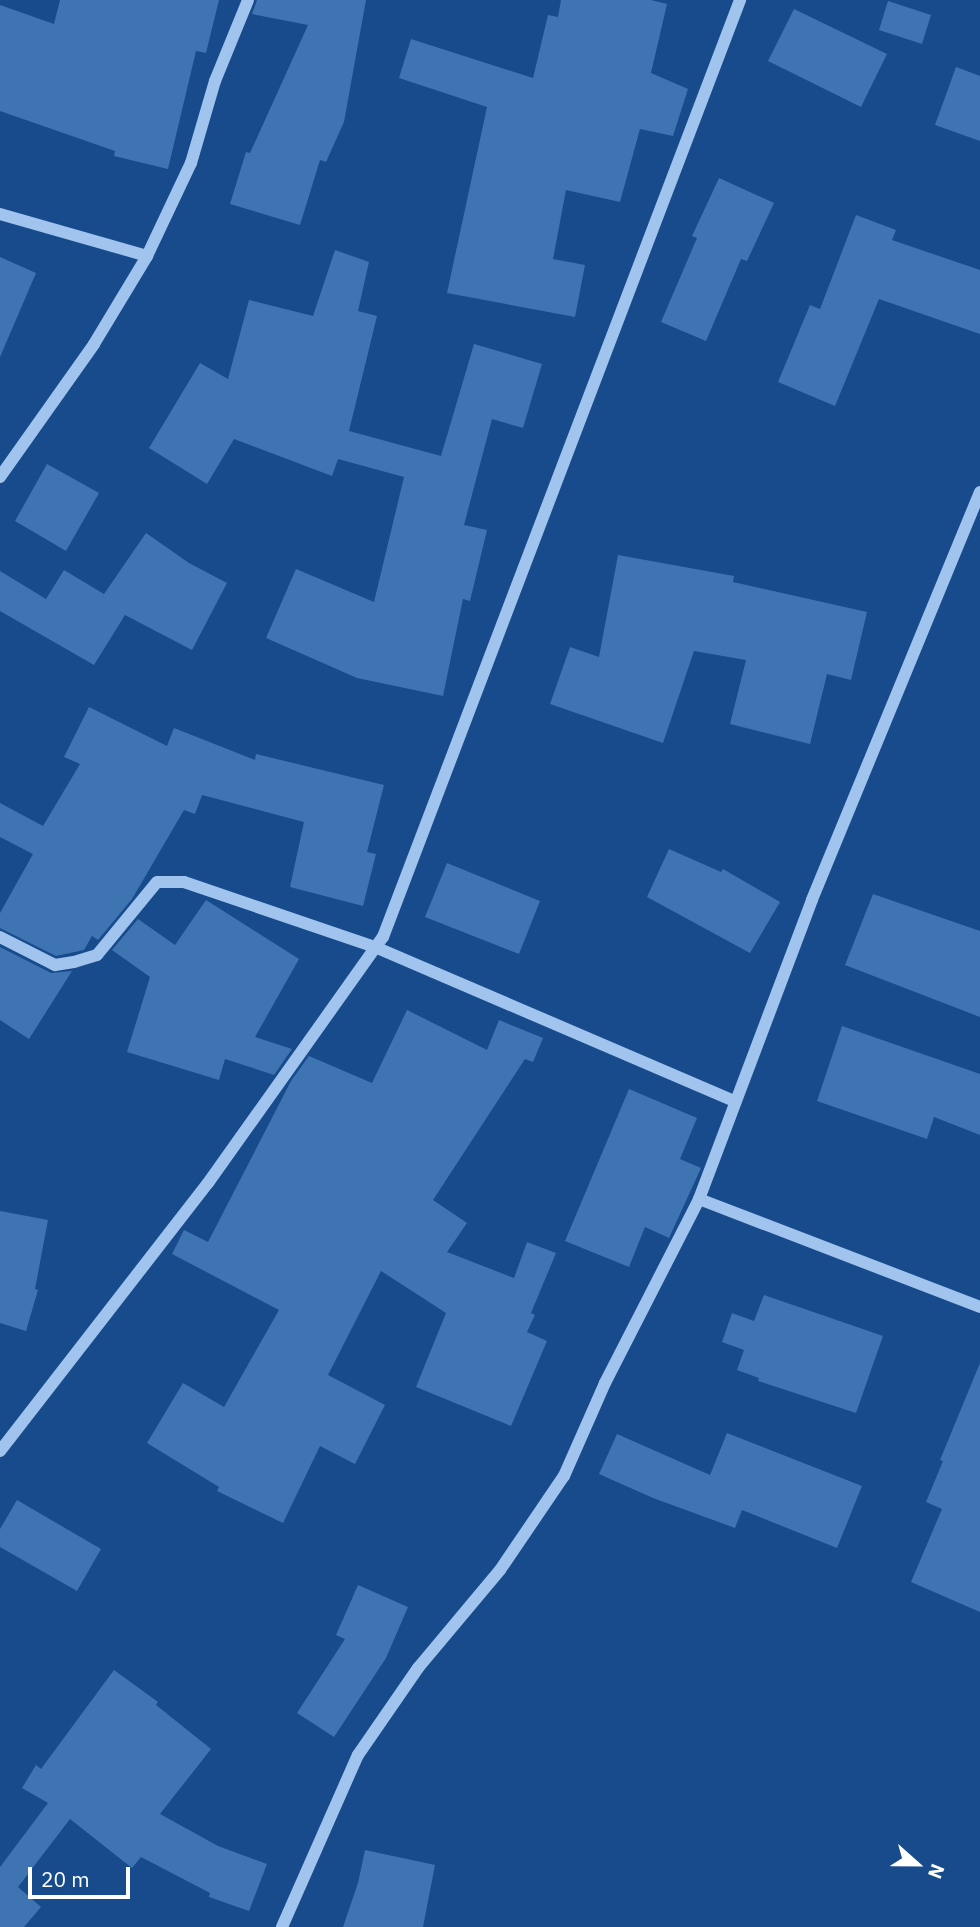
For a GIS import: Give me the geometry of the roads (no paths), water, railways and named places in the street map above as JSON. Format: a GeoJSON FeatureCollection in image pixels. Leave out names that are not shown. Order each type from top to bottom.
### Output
{"type":"FeatureCollection","features":[{"type":"Feature","properties":{"kind":"street"},"geometry":{"type":"LineString","coordinates":[[0,477],[94,344],[147,256],[191,163],[215,80],[248,0]]}},
{"type":"Feature","properties":{"kind":"street"},"geometry":{"type":"LineString","coordinates":[[0,1451],[208,1183],[383,937],[740,0]]}},
{"type":"Feature","properties":{"kind":"street"},"geometry":{"type":"LineString","coordinates":[[0,214],[147,256]]}},
{"type":"Feature","properties":{"kind":"street"},"geometry":{"type":"LineString","coordinates":[[282,1927],[358,1755],[418,1668],[500,1570],[564,1476],[605,1383],[699,1199],[812,900],[980,492]]}},
{"type":"Feature","properties":{"kind":"street"},"geometry":{"type":"LineString","coordinates":[[0,937],[55,965],[74,962],[97,955],[156,882],[184,881],[375,947],[735,1101]]}},
{"type":"Feature","properties":{"kind":"street"},"geometry":{"type":"LineString","coordinates":[[699,1199],[980,1307]]}}]}
